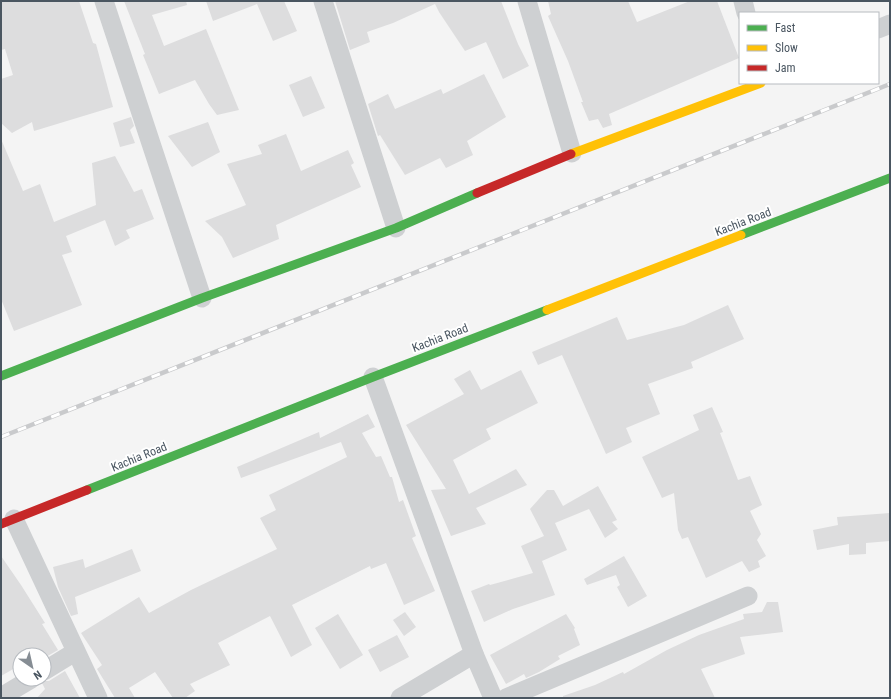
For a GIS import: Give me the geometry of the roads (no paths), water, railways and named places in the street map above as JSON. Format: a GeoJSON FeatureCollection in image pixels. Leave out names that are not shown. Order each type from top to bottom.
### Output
{"type":"FeatureCollection","features":[{"type":"Feature","properties":{"kind":"main road"},"geometry":{"type":"LineString","coordinates":[[1,376],[202,298],[396,228],[572,153],[758,84]]}},
{"type":"Feature","properties":{"kind":"main road","name":"Kachia Road"},"geometry":{"type":"LineString","coordinates":[[7,522],[373,377],[890,178]]}},
{"type":"Feature","properties":{"kind":"street"},"geometry":{"type":"LineString","coordinates":[[104,1],[202,298]]}},
{"type":"Feature","properties":{"kind":"street"},"geometry":{"type":"LineString","coordinates":[[323,1],[396,228]]}},
{"type":"Feature","properties":{"kind":"street"},"geometry":{"type":"LineString","coordinates":[[527,1],[572,153]]}},
{"type":"Feature","properties":{"kind":"street"},"geometry":{"type":"LineString","coordinates":[[743,1],[746,12]]}},
{"type":"Feature","properties":{"kind":"street"},"geometry":{"type":"LineString","coordinates":[[879,29],[890,24]]}},
{"type":"Feature","properties":{"kind":"street"},"geometry":{"type":"LineString","coordinates":[[373,377],[474,654],[494,698]]}},
{"type":"Feature","properties":{"kind":"street"},"geometry":{"type":"LineString","coordinates":[[7,522],[76,652],[98,698]]}},
{"type":"Feature","properties":{"kind":"street"},"geometry":{"type":"LineString","coordinates":[[506,698],[748,596]]}},
{"type":"Feature","properties":{"kind":"street"},"geometry":{"type":"LineString","coordinates":[[52,666],[76,652]]}},
{"type":"Feature","properties":{"kind":"street"},"geometry":{"type":"LineString","coordinates":[[400,698],[474,654]]}},
{"type":"Feature","properties":{"kind":"street"},"geometry":{"type":"LineString","coordinates":[[1,697],[18,687]]}},
{"type":"Feature","properties":{"kind":"railway"},"geometry":{"type":"LineString","coordinates":[[1,437],[890,84]]}}]}
